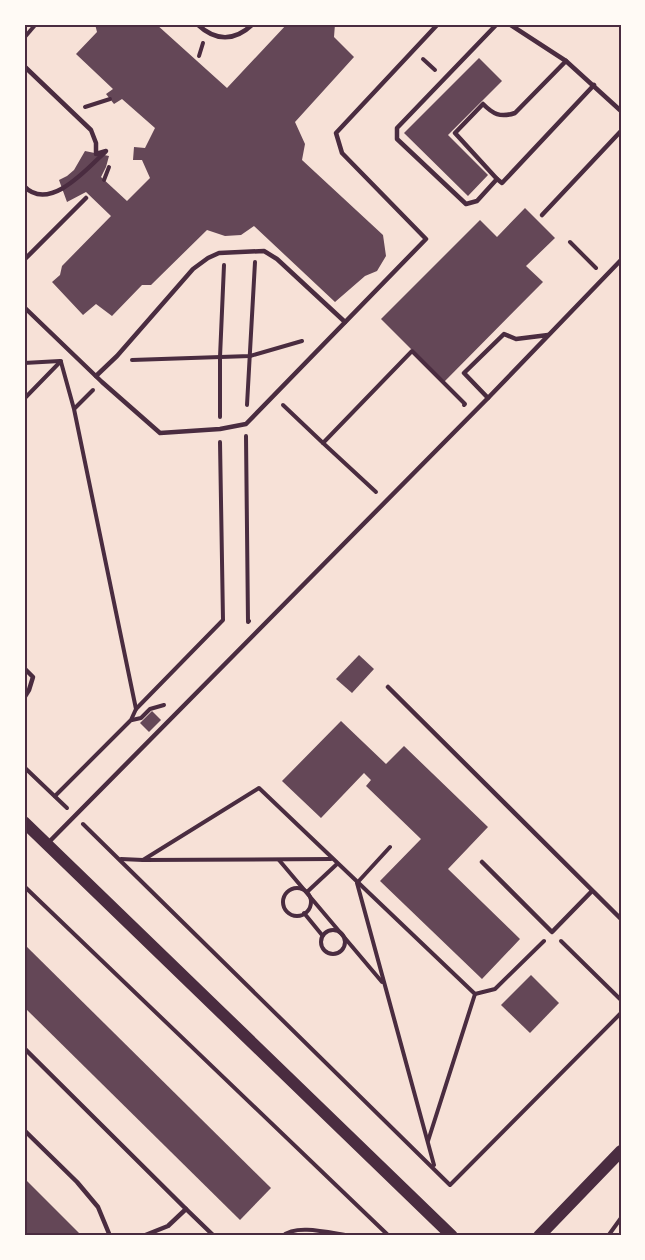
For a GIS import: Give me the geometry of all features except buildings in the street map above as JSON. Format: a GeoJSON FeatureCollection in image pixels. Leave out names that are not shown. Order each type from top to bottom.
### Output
{"type":"FeatureCollection","features":[{"type":"Feature","properties":{"kind":"main road"},"geometry":{"type":"LineString","coordinates":[[24,822],[452,1236]]}},
{"type":"Feature","properties":{"kind":"main road"},"geometry":{"type":"LineString","coordinates":[[539,1236],[621,1151]]}},
{"type":"Feature","properties":{"kind":"lane"},"geometry":{"type":"LineString","coordinates":[[196,24],[214,37],[237,36],[253,24]]}},
{"type":"Feature","properties":{"kind":"lane"},"geometry":{"type":"LineString","coordinates":[[24,307],[102,382],[160,433],[220,429],[246,424],[426,239],[342,153],[336,133],[438,24]]}},
{"type":"Feature","properties":{"kind":"lane"},"geometry":{"type":"LineString","coordinates":[[497,24],[397,128],[397,139],[466,204],[477,201],[497,179]]}},
{"type":"Feature","properties":{"kind":"lane"},"geometry":{"type":"LineString","coordinates":[[509,24],[566,61],[621,111]]}},
{"type":"Feature","properties":{"kind":"lane"},"geometry":{"type":"LineString","coordinates":[[566,61],[515,113],[504,116],[492,114],[483,104],[455,133],[497,179],[502,183],[594,85]]}},
{"type":"Feature","properties":{"kind":"lane"},"geometry":{"type":"LineString","coordinates":[[24,66],[91,130],[96,143],[96,154],[106,151],[63,189],[42,195],[31,193],[24,186]]}},
{"type":"Feature","properties":{"kind":"lane"},"geometry":{"type":"LineString","coordinates":[[542,215],[621,131]]}},
{"type":"Feature","properties":{"kind":"lane"},"geometry":{"type":"LineString","coordinates":[[24,260],[86,198]]}},
{"type":"Feature","properties":{"kind":"lane"},"geometry":{"type":"LineString","coordinates":[[96,376],[117,356],[193,269],[219,253],[264,251],[277,259],[345,322]]}},
{"type":"Feature","properties":{"kind":"lane"},"geometry":{"type":"LineString","coordinates":[[47,844],[488,398],[621,260]]}},
{"type":"Feature","properties":{"kind":"lane"},"geometry":{"type":"LineString","coordinates":[[488,398],[464,373],[504,334],[516,339],[549,335]]}},
{"type":"Feature","properties":{"kind":"lane"},"geometry":{"type":"LineString","coordinates":[[24,668],[33,677],[30,690],[24,698]]}},
{"type":"Feature","properties":{"kind":"lane"},"geometry":{"type":"LineString","coordinates":[[388,687],[621,919]]}},
{"type":"Feature","properties":{"kind":"lane"},"geometry":{"type":"LineString","coordinates":[[482,862],[552,932],[592,891]]}},
{"type":"Feature","properties":{"kind":"lane"},"geometry":{"type":"LineString","coordinates":[[24,1048],[213,1236]]}},
{"type":"Feature","properties":{"kind":"lane"},"geometry":{"type":"LineString","coordinates":[[24,1130],[77,1182],[98,1207],[110,1236]]}},
{"type":"Feature","properties":{"kind":"lane"},"geometry":{"type":"LineString","coordinates":[[143,1236],[168,1226],[186,1209]]}},
{"type":"Feature","properties":{"kind":"path"},"geometry":{"type":"LineString","coordinates":[[24,38],[36,24]]}},
{"type":"Feature","properties":{"kind":"path"},"geometry":{"type":"LineString","coordinates":[[413,50],[444,78]]}},
{"type":"Feature","properties":{"kind":"path"},"geometry":{"type":"LineString","coordinates":[[81,109],[110,99]]}},
{"type":"Feature","properties":{"kind":"path"},"geometry":{"type":"LineString","coordinates":[[570,242],[597,268]]}},
{"type":"Feature","properties":{"kind":"path"},"geometry":{"type":"LineString","coordinates":[[255,252],[246,424],[248,622],[256,614]]}},
{"type":"Feature","properties":{"kind":"path"},"geometry":{"type":"LineString","coordinates":[[55,796],[131,720],[136,709],[223,621],[219,357],[224,253]]}},
{"type":"Feature","properties":{"kind":"path"},"geometry":{"type":"LineString","coordinates":[[117,356],[130,360],[250,356],[302,341]]}},
{"type":"Feature","properties":{"kind":"path"},"geometry":{"type":"LineString","coordinates":[[323,443],[412,351],[465,404],[457,412]]}},
{"type":"Feature","properties":{"kind":"path"},"geometry":{"type":"LineString","coordinates":[[61,361],[74,409],[136,709]]}},
{"type":"Feature","properties":{"kind":"path"},"geometry":{"type":"LineString","coordinates":[[24,363],[61,361]]}},
{"type":"Feature","properties":{"kind":"path"},"geometry":{"type":"LineString","coordinates":[[24,399],[61,361]]}},
{"type":"Feature","properties":{"kind":"path"},"geometry":{"type":"LineString","coordinates":[[74,409],[102,382]]}},
{"type":"Feature","properties":{"kind":"path"},"geometry":{"type":"LineString","coordinates":[[274,396],[376,492],[368,500]]}},
{"type":"Feature","properties":{"kind":"path"},"geometry":{"type":"LineString","coordinates":[[143,860],[259,788],[474,994]]}},
{"type":"Feature","properties":{"kind":"path"},"geometry":{"type":"LineString","coordinates":[[105,845],[450,1185],[621,1013]]}},
{"type":"Feature","properties":{"kind":"path"},"geometry":{"type":"LineString","coordinates":[[357,883],[390,848]]}},
{"type":"Feature","properties":{"kind":"path"},"geometry":{"type":"LineString","coordinates":[[120,859],[332,859]]}},
{"type":"Feature","properties":{"kind":"path"},"geometry":{"type":"LineString","coordinates":[[279,860],[384,984]]}},
{"type":"Feature","properties":{"kind":"path"},"geometry":{"type":"LineString","coordinates":[[307,892],[337,864]]}},
{"type":"Feature","properties":{"kind":"path"},"geometry":{"type":"LineString","coordinates":[[357,883],[435,1168]]}},
{"type":"Feature","properties":{"kind":"path"},"geometry":{"type":"LineString","coordinates":[[24,886],[389,1236]]}},
{"type":"Feature","properties":{"kind":"path"},"geometry":{"type":"LineString","coordinates":[[298,888],[307,892],[310,904],[304,913],[292,915],[286,910],[283,902],[286,893],[298,888]]}},
{"type":"Feature","properties":{"kind":"path"},"geometry":{"type":"LineString","coordinates":[[304,913],[322,935]]}},
{"type":"Feature","properties":{"kind":"path"},"geometry":{"type":"LineString","coordinates":[[332,929],[342,934],[345,945],[341,951],[330,954],[323,950],[320,942],[322,935],[332,929]]}},
{"type":"Feature","properties":{"kind":"path"},"geometry":{"type":"LineString","coordinates":[[474,994],[495,989],[552,932],[621,1000]]}},
{"type":"Feature","properties":{"kind":"path"},"geometry":{"type":"LineString","coordinates":[[428,1141],[474,994]]}},
{"type":"Feature","properties":{"kind":"path"},"geometry":{"type":"LineString","coordinates":[[608,1236],[621,1218]]}},
{"type":"Feature","properties":{"kind":"path"},"geometry":{"type":"LineString","coordinates":[[283,1236],[289,1230],[299,1229],[352,1236]]}},
{"type":"Feature","properties":{"kind":"path"},"geometry":{"type":"LineString","coordinates":[[289,1230],[295,1236]]}}]}
